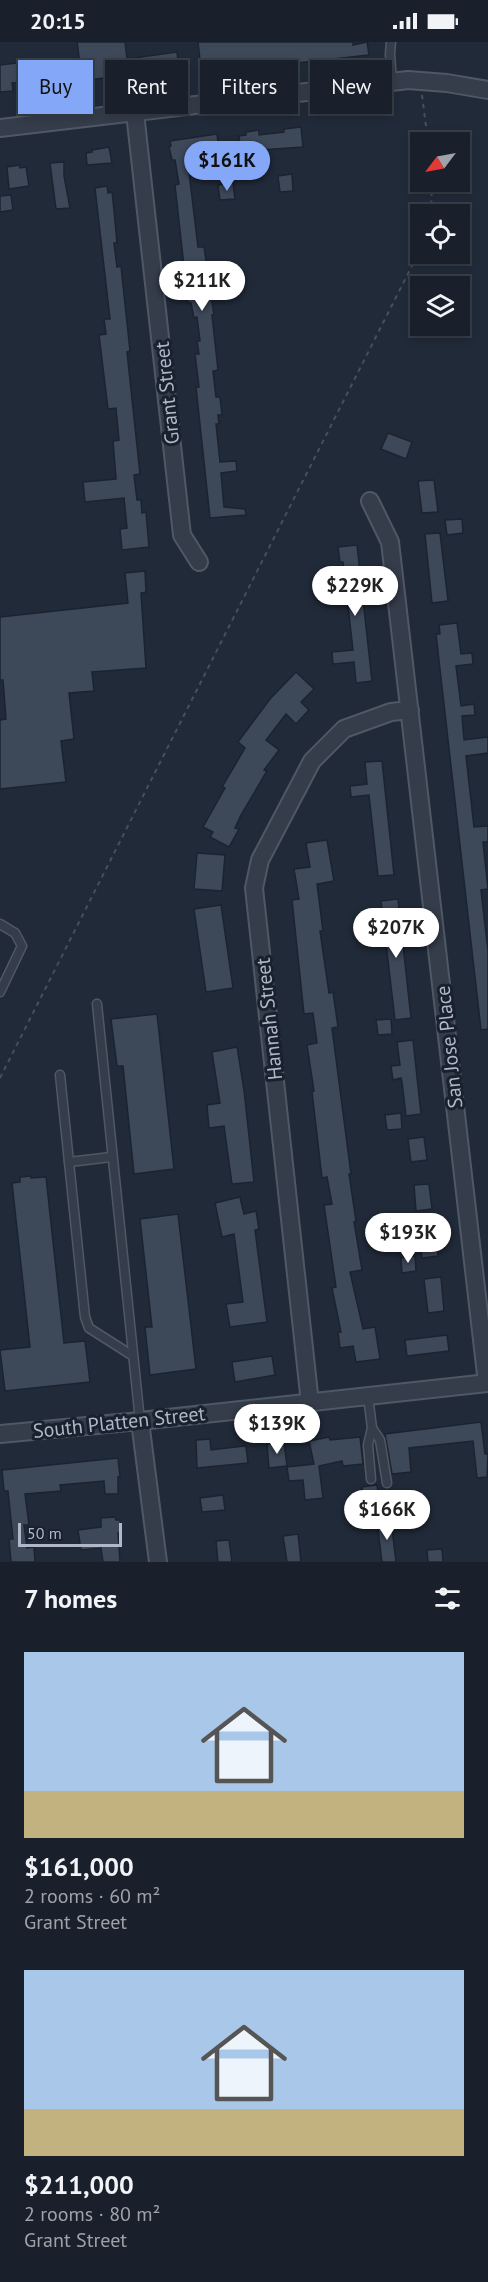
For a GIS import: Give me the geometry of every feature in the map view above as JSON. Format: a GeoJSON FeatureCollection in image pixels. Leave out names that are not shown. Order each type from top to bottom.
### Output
{"type":"FeatureCollection","features":[{"type":"Feature","properties":{"kind":"street"},"geometry":{"type":"LineString","coordinates":[[392,82],[420,81],[488,90]]}},
{"type":"Feature","properties":{"kind":"street"},"geometry":{"type":"LineString","coordinates":[[188,107],[310,92]]}},
{"type":"Feature","properties":{"kind":"street"},"geometry":{"type":"LineString","coordinates":[[0,128],[126,114]]}},
{"type":"Feature","properties":{"kind":"street","name":"Grant Street"},"geometry":{"type":"LineString","coordinates":[[135,114],[183,535],[199,562]]}},
{"type":"Feature","properties":{"kind":"street","name":"San Jose Place"},"geometry":{"type":"LineString","coordinates":[[370,501],[390,542],[487,1383]]}},
{"type":"Feature","properties":{"kind":"street","name":"Hannah Street"},"geometry":{"type":"LineString","coordinates":[[310,1402],[254,888],[260,860],[312,761],[344,729],[391,712],[410,710]]}},
{"type":"Feature","properties":{"kind":"street","name":"South Platten Street"},"geometry":{"type":"LineString","coordinates":[[0,1434],[487,1383]]}},
{"type":"Feature","properties":{"kind":"street"},"geometry":{"type":"LineString","coordinates":[[140,1421],[158,1562]]}},
{"type":"Feature","properties":{"kind":"lane"},"geometry":{"type":"LineString","coordinates":[[391,42],[391,60]]}},
{"type":"Feature","properties":{"kind":"lane"},"geometry":{"type":"LineString","coordinates":[[0,924],[15,933],[22,946],[0,992]]}},
{"type":"Feature","properties":{"kind":"lane"},"geometry":{"type":"LineString","coordinates":[[97,1004],[140,1421]]}},
{"type":"Feature","properties":{"kind":"lane"},"geometry":{"type":"LineString","coordinates":[[60,1075],[85,1317],[89,1328],[133,1356]]}},
{"type":"Feature","properties":{"kind":"lane"},"geometry":{"type":"LineString","coordinates":[[69,1162],[111,1157]]}},
{"type":"Feature","properties":{"kind":"lane"},"geometry":{"type":"LineString","coordinates":[[368,1396],[372,1428],[369,1445],[371,1479]]}},
{"type":"Feature","properties":{"kind":"lane"},"geometry":{"type":"LineString","coordinates":[[372,1428],[380,1440],[387,1484]]}},
{"type":"Feature","properties":{"kind":"path"},"geometry":{"type":"LineString","coordinates":[[420,81],[427,132]]}},
{"type":"Feature","properties":{"kind":"path"},"geometry":{"type":"LineString","coordinates":[[0,1078],[413,264]]}},
{"type":"Feature","properties":{"kind":"building"},"geometry":{"type":"Polygon","coordinates":[[[77,42],[125,42],[127,59],[177,52],[178,60],[105,60],[105,78],[93,79],[93,60],[79,60],[77,42]]]}},
{"type":"Feature","properties":{"kind":"building"},"geometry":{"type":"Polygon","coordinates":[[[198,42],[353,42],[353,45],[367,42],[369,55],[298,63],[298,60],[200,60],[198,42]]]}},
{"type":"Feature","properties":{"kind":"building"},"geometry":{"type":"Polygon","coordinates":[[[18,63],[18,83],[12,83],[13,91],[0,92],[0,65],[18,63]]]}},
{"type":"Feature","properties":{"kind":"building"},"geometry":{"type":"Polygon","coordinates":[[[301,127],[303,147],[261,150],[261,153],[258,153],[260,176],[243,178],[239,136],[246,135],[246,132],[259,130],[259,135],[301,127]]]}},
{"type":"Feature","properties":{"kind":"building"},"geometry":{"type":"Polygon","coordinates":[[[217,134],[221,168],[189,172],[198,247],[204,247],[214,315],[212,315],[218,370],[213,371],[216,397],[220,397],[222,415],[218,415],[219,424],[216,424],[220,462],[236,461],[237,471],[221,473],[224,507],[245,509],[246,515],[210,518],[196,387],[199,387],[195,354],[199,354],[197,341],[200,341],[197,317],[194,318],[191,303],[188,303],[175,185],[179,184],[175,160],[172,160],[169,147],[171,146],[170,141],[217,134]]]}},
{"type":"Feature","properties":{"kind":"building"},"geometry":{"type":"Polygon","coordinates":[[[109,147],[112,163],[87,165],[86,153],[109,147]]]}},
{"type":"Feature","properties":{"kind":"building"},"geometry":{"type":"Polygon","coordinates":[[[64,162],[64,176],[70,208],[56,209],[50,163],[64,162]]]}},
{"type":"Feature","properties":{"kind":"building"},"geometry":{"type":"Polygon","coordinates":[[[19,165],[20,168],[26,167],[29,186],[9,189],[7,167],[19,165]]]}},
{"type":"Feature","properties":{"kind":"building"},"geometry":{"type":"Polygon","coordinates":[[[292,174],[293,191],[280,192],[278,176],[292,174]]]}},
{"type":"Feature","properties":{"kind":"building"},"geometry":{"type":"Polygon","coordinates":[[[233,183],[235,199],[220,200],[218,185],[233,183]]]}},
{"type":"Feature","properties":{"kind":"building"},"geometry":{"type":"Polygon","coordinates":[[[107,186],[108,193],[112,192],[117,243],[114,243],[117,267],[121,266],[130,351],[127,352],[140,474],[134,475],[137,500],[141,500],[142,513],[146,512],[149,547],[122,550],[120,529],[127,528],[124,498],[85,502],[83,482],[116,479],[113,441],[119,440],[116,408],[108,409],[99,335],[106,334],[104,319],[110,319],[95,188],[107,186]]]}},
{"type":"Feature","properties":{"kind":"building"},"geometry":{"type":"Polygon","coordinates":[[[11,195],[13,210],[0,212],[0,196],[11,195]]]}},
{"type":"Feature","properties":{"kind":"building"},"geometry":{"type":"Polygon","coordinates":[[[388,433],[412,442],[406,459],[381,449],[388,433]]]}},
{"type":"Feature","properties":{"kind":"building"},"geometry":{"type":"Polygon","coordinates":[[[434,480],[438,512],[422,513],[418,481],[434,480]]]}},
{"type":"Feature","properties":{"kind":"building"},"geometry":{"type":"Polygon","coordinates":[[[462,519],[463,533],[447,535],[445,520],[462,519]]]}},
{"type":"Feature","properties":{"kind":"building"},"geometry":{"type":"Polygon","coordinates":[[[440,533],[448,601],[432,603],[425,534],[440,533]]]}},
{"type":"Feature","properties":{"kind":"building"},"geometry":{"type":"Polygon","coordinates":[[[357,545],[372,681],[356,683],[354,662],[333,664],[332,652],[353,650],[343,562],[340,562],[338,547],[357,545]]]}},
{"type":"Feature","properties":{"kind":"building"},"geometry":{"type":"Polygon","coordinates":[[[145,571],[146,592],[141,593],[146,668],[92,672],[94,691],[69,693],[74,739],[61,741],[66,782],[0,789],[0,720],[6,719],[3,680],[0,680],[0,617],[128,603],[125,573],[145,571]]]}},
{"type":"Feature","properties":{"kind":"building"},"geometry":{"type":"Polygon","coordinates":[[[457,623],[461,654],[472,653],[473,664],[456,666],[461,706],[474,704],[475,715],[462,716],[464,740],[488,737],[488,753],[466,756],[474,827],[488,826],[488,842],[483,842],[488,889],[481,890],[488,951],[488,1029],[481,1030],[436,634],[440,634],[439,625],[457,623]]]}},
{"type":"Feature","properties":{"kind":"building"},"geometry":{"type":"Polygon","coordinates":[[[296,672],[314,689],[301,702],[309,710],[296,724],[286,714],[266,740],[279,750],[264,770],[267,771],[241,815],[235,828],[239,829],[229,847],[210,837],[213,832],[203,827],[225,788],[222,787],[245,748],[238,742],[270,699],[296,672]]]}},
{"type":"Feature","properties":{"kind":"building"},"geometry":{"type":"Polygon","coordinates":[[[382,761],[394,875],[378,876],[369,795],[351,797],[350,786],[367,784],[365,762],[382,761]]]}},
{"type":"Feature","properties":{"kind":"building"},"geometry":{"type":"Polygon","coordinates":[[[327,840],[334,881],[317,884],[323,931],[320,931],[329,993],[333,992],[338,1027],[332,1028],[351,1174],[349,1174],[356,1221],[354,1222],[362,1270],[350,1272],[363,1329],[375,1327],[380,1359],[356,1362],[353,1346],[340,1348],[338,1332],[341,1332],[332,1288],[336,1287],[324,1205],[332,1204],[327,1177],[322,1178],[312,1092],[314,1091],[307,1045],[317,1043],[313,1013],[304,1014],[292,900],[299,899],[294,869],[310,867],[306,843],[327,840]]]}},
{"type":"Feature","properties":{"kind":"building"},"geometry":{"type":"Polygon","coordinates":[[[197,853],[225,855],[222,891],[194,889],[197,853]]]}},
{"type":"Feature","properties":{"kind":"building"},"geometry":{"type":"Polygon","coordinates":[[[398,899],[411,1018],[395,1020],[381,901],[398,899]]]}},
{"type":"Feature","properties":{"kind":"building"},"geometry":{"type":"Polygon","coordinates":[[[221,905],[233,988],[206,992],[194,909],[221,905]]]}},
{"type":"Feature","properties":{"kind":"building"},"geometry":{"type":"Polygon","coordinates":[[[157,1014],[174,1169],[134,1174],[123,1066],[117,1066],[111,1019],[157,1014]]]}},
{"type":"Feature","properties":{"kind":"building"},"geometry":{"type":"Polygon","coordinates":[[[391,1019],[392,1034],[378,1035],[376,1020],[391,1019]]]}},
{"type":"Feature","properties":{"kind":"building"},"geometry":{"type":"Polygon","coordinates":[[[413,1040],[421,1114],[406,1116],[401,1078],[393,1080],[391,1066],[400,1065],[397,1042],[413,1040]]]}},
{"type":"Feature","properties":{"kind":"building"},"geometry":{"type":"Polygon","coordinates":[[[237,1047],[254,1182],[232,1184],[224,1126],[209,1128],[207,1105],[220,1103],[212,1052],[237,1047]]]}},
{"type":"Feature","properties":{"kind":"building"},"geometry":{"type":"Polygon","coordinates":[[[401,1113],[402,1129],[387,1130],[385,1115],[401,1113]]]}},
{"type":"Feature","properties":{"kind":"building"},"geometry":{"type":"Polygon","coordinates":[[[424,1137],[427,1160],[411,1162],[408,1139],[424,1137]]]}},
{"type":"Feature","properties":{"kind":"building"},"geometry":{"type":"Polygon","coordinates":[[[31,1176],[31,1178],[46,1177],[64,1343],[85,1341],[90,1382],[5,1391],[0,1350],[30,1347],[12,1183],[20,1182],[20,1177],[31,1176]]]}},
{"type":"Feature","properties":{"kind":"building"},"geometry":{"type":"Polygon","coordinates":[[[429,1184],[432,1209],[416,1211],[414,1185],[429,1184]]]}},
{"type":"Feature","properties":{"kind":"building"},"geometry":{"type":"Polygon","coordinates":[[[240,1197],[244,1214],[256,1211],[259,1229],[255,1230],[267,1322],[230,1327],[226,1304],[243,1302],[234,1234],[222,1237],[215,1203],[240,1197]]]}},
{"type":"Feature","properties":{"kind":"building"},"geometry":{"type":"Polygon","coordinates":[[[178,1214],[196,1369],[150,1375],[145,1327],[152,1327],[140,1219],[178,1214]]]}},
{"type":"Feature","properties":{"kind":"building"},"geometry":{"type":"Polygon","coordinates":[[[436,1231],[438,1256],[422,1258],[419,1233],[436,1231]]]}},
{"type":"Feature","properties":{"kind":"building"},"geometry":{"type":"Polygon","coordinates":[[[415,1256],[416,1271],[402,1273],[401,1258],[415,1256]]]}},
{"type":"Feature","properties":{"kind":"building"},"geometry":{"type":"Polygon","coordinates":[[[441,1277],[444,1311],[428,1313],[424,1279],[441,1277]]]}},
{"type":"Feature","properties":{"kind":"building"},"geometry":{"type":"Polygon","coordinates":[[[447,1335],[449,1351],[407,1356],[405,1340],[447,1335]]]}},
{"type":"Feature","properties":{"kind":"building"},"geometry":{"type":"Polygon","coordinates":[[[272,1356],[275,1375],[235,1382],[232,1362],[272,1356]]]}},
{"type":"Feature","properties":{"kind":"building"},"geometry":{"type":"Polygon","coordinates":[[[481,1422],[485,1454],[488,1454],[487,1477],[477,1478],[473,1441],[409,1448],[411,1472],[392,1474],[385,1434],[481,1422]]]}},
{"type":"Feature","properties":{"kind":"building"},"geometry":{"type":"Polygon","coordinates":[[[329,1437],[330,1440],[360,1437],[363,1464],[343,1466],[342,1461],[319,1466],[323,1498],[305,1500],[303,1480],[289,1481],[287,1467],[314,1464],[309,1441],[329,1437]]]}},
{"type":"Feature","properties":{"kind":"building"},"geometry":{"type":"Polygon","coordinates":[[[210,1439],[211,1450],[246,1447],[248,1463],[197,1468],[196,1440],[210,1439]]]}},
{"type":"Feature","properties":{"kind":"building"},"geometry":{"type":"Polygon","coordinates":[[[284,1443],[287,1466],[269,1468],[267,1444],[284,1443]]]}},
{"type":"Feature","properties":{"kind":"building"},"geometry":{"type":"Polygon","coordinates":[[[118,1458],[120,1477],[118,1477],[118,1494],[105,1494],[104,1481],[60,1485],[61,1491],[25,1494],[29,1525],[24,1525],[27,1548],[34,1547],[35,1562],[11,1562],[9,1539],[13,1539],[8,1491],[4,1491],[2,1470],[118,1458]]]}},
{"type":"Feature","properties":{"kind":"building"},"geometry":{"type":"Polygon","coordinates":[[[377,1485],[379,1499],[364,1501],[362,1487],[377,1485]]]}},
{"type":"Feature","properties":{"kind":"building"},"geometry":{"type":"Polygon","coordinates":[[[410,1493],[412,1508],[385,1511],[383,1496],[410,1493]]]}},
{"type":"Feature","properties":{"kind":"building"},"geometry":{"type":"Polygon","coordinates":[[[223,1495],[225,1510],[202,1512],[200,1498],[223,1495]]]}},
{"type":"Feature","properties":{"kind":"building"},"geometry":{"type":"Polygon","coordinates":[[[115,1517],[116,1520],[120,1520],[121,1532],[118,1533],[120,1562],[103,1562],[101,1548],[81,1550],[78,1530],[101,1527],[101,1518],[115,1517]]]}},
{"type":"Feature","properties":{"kind":"building"},"geometry":{"type":"Polygon","coordinates":[[[391,1520],[396,1562],[382,1562],[377,1522],[391,1520]]]}},
{"type":"Feature","properties":{"kind":"building"},"geometry":{"type":"Polygon","coordinates":[[[298,1534],[301,1562],[287,1562],[283,1536],[298,1534]]]}},
{"type":"Feature","properties":{"kind":"building"},"geometry":{"type":"Polygon","coordinates":[[[229,1540],[232,1562],[218,1562],[216,1541],[229,1540]]]}},
{"type":"Feature","properties":{"kind":"building"},"geometry":{"type":"Polygon","coordinates":[[[442,1549],[443,1562],[428,1562],[427,1550],[442,1549]]]}}]}
